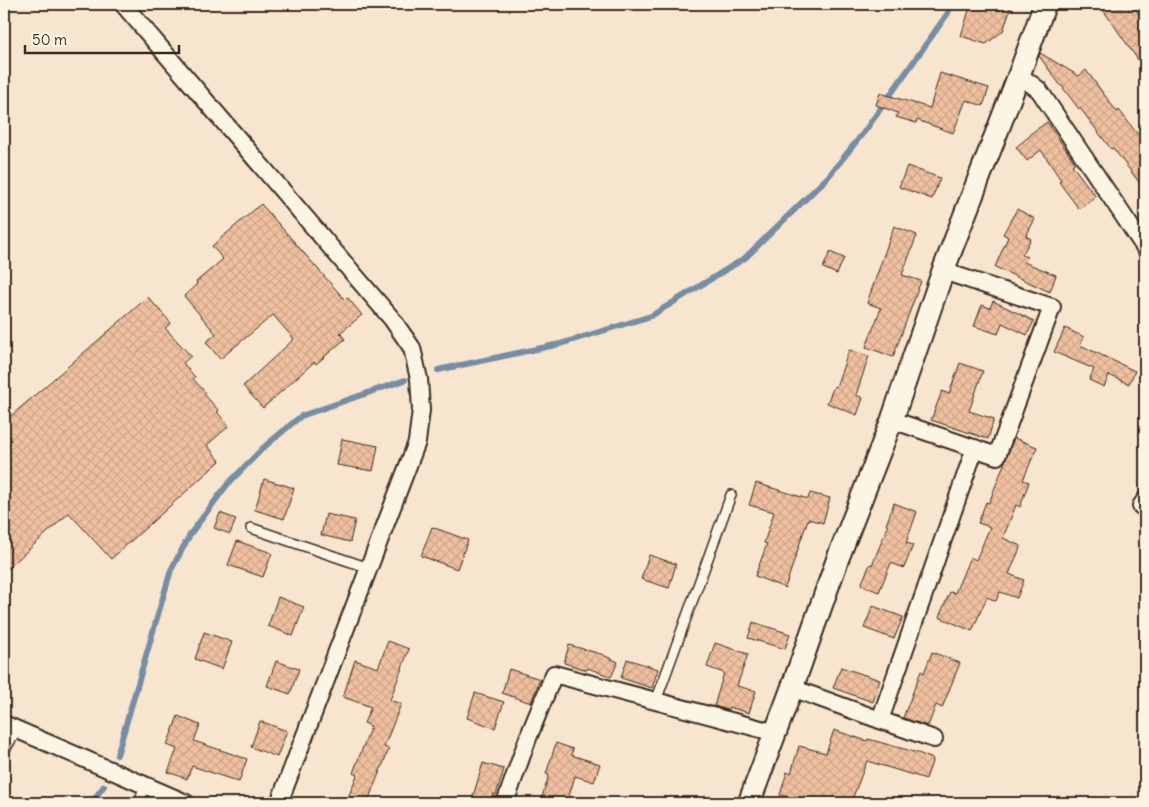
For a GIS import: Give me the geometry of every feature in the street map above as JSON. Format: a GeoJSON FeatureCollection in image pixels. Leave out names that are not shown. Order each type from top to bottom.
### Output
{"type":"FeatureCollection","features":[{"type":"Feature","properties":{"kind":"street"},"geometry":{"type":"LineString","coordinates":[[123,4],[386,311],[412,348],[419,379],[421,410],[417,442],[279,803]]}},
{"type":"Feature","properties":{"kind":"street"},"geometry":{"type":"LineString","coordinates":[[749,803],[838,558],[892,420],[943,271],[1045,4]]}},
{"type":"Feature","properties":{"kind":"street"},"geometry":{"type":"LineString","coordinates":[[1019,76],[1039,90],[1145,248]]}},
{"type":"Feature","properties":{"kind":"street"},"geometry":{"type":"LineString","coordinates":[[892,420],[997,456],[1052,307],[943,271]]}},
{"type":"Feature","properties":{"kind":"street"},"geometry":{"type":"LineString","coordinates":[[880,720],[975,448]]}},
{"type":"Feature","properties":{"kind":"street"},"geometry":{"type":"LineString","coordinates":[[505,803],[528,738],[554,674],[776,733]]}},
{"type":"Feature","properties":{"kind":"street"},"geometry":{"type":"LineString","coordinates":[[792,688],[934,739]]}},
{"type":"Feature","properties":{"kind":"street"},"geometry":{"type":"LineString","coordinates":[[10,727],[186,803]]}},
{"type":"Feature","properties":{"kind":"lane"},"geometry":{"type":"LineString","coordinates":[[656,701],[731,495]]}},
{"type":"Feature","properties":{"kind":"lane"},"geometry":{"type":"LineString","coordinates":[[251,528],[369,568]]}},
{"type":"Feature","properties":{"kind":"lane"},"geometry":{"type":"LineString","coordinates":[[4,751],[10,727]]}},
{"type":"Feature","properties":{"kind":"lane"},"geometry":{"type":"LineString","coordinates":[[139,803],[146,786]]}},
{"type":"Feature","properties":{"kind":"building"},"geometry":{"type":"Polygon","coordinates":[[[971,4],[1012,4],[1003,31],[986,44],[961,36],[971,4]]]}},
{"type":"Feature","properties":{"kind":"building"},"geometry":{"type":"Polygon","coordinates":[[[1099,4],[1132,4],[1145,23],[1145,70],[1099,4]]]}},
{"type":"Feature","properties":{"kind":"building"},"geometry":{"type":"Polygon","coordinates":[[[1040,53],[1079,76],[1086,70],[1117,112],[1119,110],[1145,144],[1145,190],[1113,148],[1111,149],[1079,109],[1064,87],[1061,86],[1039,56],[1040,53]]]}},
{"type":"Feature","properties":{"kind":"building"},"geometry":{"type":"Polygon","coordinates":[[[940,73],[989,88],[983,106],[966,100],[953,133],[917,120],[916,123],[896,117],[898,113],[876,105],[880,93],[930,108],[940,73]]]}},
{"type":"Feature","properties":{"kind":"building"},"geometry":{"type":"Polygon","coordinates":[[[1047,122],[1075,163],[1072,165],[1096,197],[1079,209],[1059,182],[1061,180],[1041,150],[1027,161],[1016,147],[1047,122]]]}},
{"type":"Feature","properties":{"kind":"building"},"geometry":{"type":"Polygon","coordinates":[[[907,166],[940,178],[932,199],[899,187],[907,166]]]}},
{"type":"Feature","properties":{"kind":"building"},"geometry":{"type":"Polygon","coordinates":[[[261,204],[345,300],[348,298],[362,315],[340,333],[345,339],[316,364],[314,362],[263,408],[243,386],[294,339],[273,315],[220,359],[206,342],[216,334],[184,296],[197,284],[196,282],[223,259],[212,246],[261,204]]]}},
{"type":"Feature","properties":{"kind":"building"},"geometry":{"type":"Polygon","coordinates":[[[1017,209],[1035,219],[1026,236],[1031,239],[1022,255],[1027,257],[1024,262],[1056,275],[1050,292],[995,267],[1008,237],[1003,234],[1017,209]]]}},
{"type":"Feature","properties":{"kind":"building"},"geometry":{"type":"Polygon","coordinates":[[[894,226],[917,235],[902,275],[921,281],[893,357],[866,347],[881,308],[867,303],[894,226]]]}},
{"type":"Feature","properties":{"kind":"building"},"geometry":{"type":"Polygon","coordinates":[[[830,252],[844,258],[837,274],[823,268],[830,252]]]}},
{"type":"Feature","properties":{"kind":"building"},"geometry":{"type":"Polygon","coordinates":[[[148,297],[171,323],[165,328],[191,356],[183,363],[229,426],[207,445],[220,461],[111,559],[69,513],[4,572],[4,422],[148,297]]]}},
{"type":"Feature","properties":{"kind":"building"},"geometry":{"type":"Polygon","coordinates":[[[993,301],[1034,321],[1027,335],[1002,323],[998,334],[974,326],[982,305],[990,308],[993,301]]]}},
{"type":"Feature","properties":{"kind":"building"},"geometry":{"type":"Polygon","coordinates":[[[1065,328],[1084,337],[1080,345],[1135,371],[1129,384],[1109,375],[1104,387],[1089,380],[1094,369],[1054,352],[1065,328]]]}},
{"type":"Feature","properties":{"kind":"building"},"geometry":{"type":"Polygon","coordinates":[[[849,350],[869,356],[856,395],[863,398],[857,415],[827,403],[834,386],[836,387],[849,350]]]}},
{"type":"Feature","properties":{"kind":"building"},"geometry":{"type":"Polygon","coordinates":[[[960,363],[983,371],[969,411],[994,419],[988,439],[931,420],[942,391],[949,394],[960,363]]]}},
{"type":"Feature","properties":{"kind":"building"},"geometry":{"type":"Polygon","coordinates":[[[1014,438],[1037,447],[1023,480],[1029,482],[1020,507],[1016,505],[1003,538],[1021,546],[1009,574],[1024,580],[1017,598],[1000,592],[996,601],[987,597],[972,631],[939,617],[950,592],[955,593],[970,557],[976,560],[990,527],[978,523],[986,502],[989,503],[1014,438]]]}},
{"type":"Feature","properties":{"kind":"building"},"geometry":{"type":"Polygon","coordinates":[[[342,439],[378,446],[373,471],[337,465],[342,439]]]}},
{"type":"Feature","properties":{"kind":"building"},"geometry":{"type":"Polygon","coordinates":[[[264,479],[294,488],[284,519],[255,510],[264,479]]]}},
{"type":"Feature","properties":{"kind":"building"},"geometry":{"type":"Polygon","coordinates":[[[756,483],[808,499],[810,493],[830,498],[823,523],[808,519],[785,588],[755,576],[767,544],[764,543],[774,512],[749,505],[756,483]]]}},
{"type":"Feature","properties":{"kind":"building"},"geometry":{"type":"Polygon","coordinates":[[[894,503],[917,512],[906,543],[913,545],[904,568],[891,563],[879,592],[861,585],[870,564],[872,565],[888,526],[886,525],[894,503]]]}},
{"type":"Feature","properties":{"kind":"building"},"geometry":{"type":"Polygon","coordinates":[[[220,513],[236,519],[230,534],[214,528],[220,513]]]}},
{"type":"Feature","properties":{"kind":"building"},"geometry":{"type":"Polygon","coordinates":[[[326,514],[355,520],[350,542],[321,535],[326,514]]]}},
{"type":"Feature","properties":{"kind":"building"},"geometry":{"type":"Polygon","coordinates":[[[432,527],[468,540],[457,569],[421,556],[432,527]]]}},
{"type":"Feature","properties":{"kind":"building"},"geometry":{"type":"Polygon","coordinates":[[[237,541],[272,553],[263,577],[228,565],[237,541]]]}},
{"type":"Feature","properties":{"kind":"building"},"geometry":{"type":"Polygon","coordinates":[[[649,555],[676,564],[669,588],[641,579],[649,555]]]}},
{"type":"Feature","properties":{"kind":"building"},"geometry":{"type":"Polygon","coordinates":[[[278,597],[304,607],[293,636],[268,626],[278,597]]]}},
{"type":"Feature","properties":{"kind":"building"},"geometry":{"type":"Polygon","coordinates":[[[873,606],[903,617],[894,639],[864,628],[873,606]]]}},
{"type":"Feature","properties":{"kind":"building"},"geometry":{"type":"Polygon","coordinates":[[[753,622],[790,634],[785,649],[748,638],[753,622]]]}},
{"type":"Feature","properties":{"kind":"building"},"geometry":{"type":"Polygon","coordinates":[[[204,632],[232,642],[222,669],[195,659],[204,632]]]}},
{"type":"Feature","properties":{"kind":"building"},"geometry":{"type":"Polygon","coordinates":[[[388,641],[409,649],[390,700],[401,704],[384,747],[389,749],[367,803],[346,803],[357,775],[353,773],[371,726],[364,723],[371,707],[343,697],[355,660],[378,668],[388,641]]]}},
{"type":"Feature","properties":{"kind":"building"},"geometry":{"type":"Polygon","coordinates":[[[715,643],[748,654],[737,686],[756,691],[749,713],[729,707],[728,710],[714,706],[724,673],[707,667],[715,643]]]}},
{"type":"Feature","properties":{"kind":"building"},"geometry":{"type":"Polygon","coordinates":[[[569,645],[601,654],[618,662],[611,677],[588,668],[587,670],[564,663],[569,645]]]}},
{"type":"Feature","properties":{"kind":"building"},"geometry":{"type":"Polygon","coordinates":[[[932,652],[960,663],[942,708],[936,705],[928,726],[903,718],[921,671],[924,673],[932,652]]]}},
{"type":"Feature","properties":{"kind":"building"},"geometry":{"type":"Polygon","coordinates":[[[627,659],[658,669],[652,688],[621,678],[627,659]]]}},
{"type":"Feature","properties":{"kind":"building"},"geometry":{"type":"Polygon","coordinates":[[[276,661],[299,669],[290,694],[267,686],[276,661]]]}},
{"type":"Feature","properties":{"kind":"building"},"geometry":{"type":"Polygon","coordinates":[[[841,667],[880,680],[873,702],[833,688],[841,667]]]}},
{"type":"Feature","properties":{"kind":"building"},"geometry":{"type":"Polygon","coordinates":[[[509,669],[540,679],[531,703],[502,693],[509,669]]]}},
{"type":"Feature","properties":{"kind":"building"},"geometry":{"type":"Polygon","coordinates":[[[475,693],[504,702],[495,728],[467,718],[475,693]]]}},
{"type":"Feature","properties":{"kind":"building"},"geometry":{"type":"Polygon","coordinates":[[[178,716],[200,725],[194,741],[247,759],[239,782],[192,766],[187,779],[168,772],[177,749],[167,745],[178,716]]]}},
{"type":"Feature","properties":{"kind":"building"},"geometry":{"type":"Polygon","coordinates":[[[260,721],[287,731],[277,757],[251,747],[260,721]]]}},
{"type":"Feature","properties":{"kind":"building"},"geometry":{"type":"Polygon","coordinates":[[[834,730],[867,741],[868,739],[918,753],[933,759],[926,779],[867,761],[851,802],[840,798],[838,803],[809,803],[780,795],[787,772],[791,773],[799,746],[826,753],[834,730]]]}},
{"type":"Feature","properties":{"kind":"building"},"geometry":{"type":"Polygon","coordinates":[[[556,743],[573,749],[571,755],[600,764],[594,782],[575,776],[567,803],[540,803],[549,775],[546,774],[556,743]]]}},
{"type":"Feature","properties":{"kind":"building"},"geometry":{"type":"Polygon","coordinates":[[[483,763],[504,769],[496,795],[493,794],[489,803],[471,803],[483,763]]]}},
{"type":"Feature","properties":{"kind":"waterway"},"geometry":{"type":"LineString","coordinates":[[438,370],[560,344],[651,316],[745,258],[828,177],[864,132],[948,13],[951,4]]}},
{"type":"Feature","properties":{"kind":"waterway"},"geometry":{"type":"LineString","coordinates":[[117,755],[171,570],[191,533],[227,485],[263,448],[301,416],[405,380]]}},
{"type":"Feature","properties":{"kind":"waterway"},"geometry":{"type":"LineString","coordinates":[[91,803],[104,786]]}}]}
